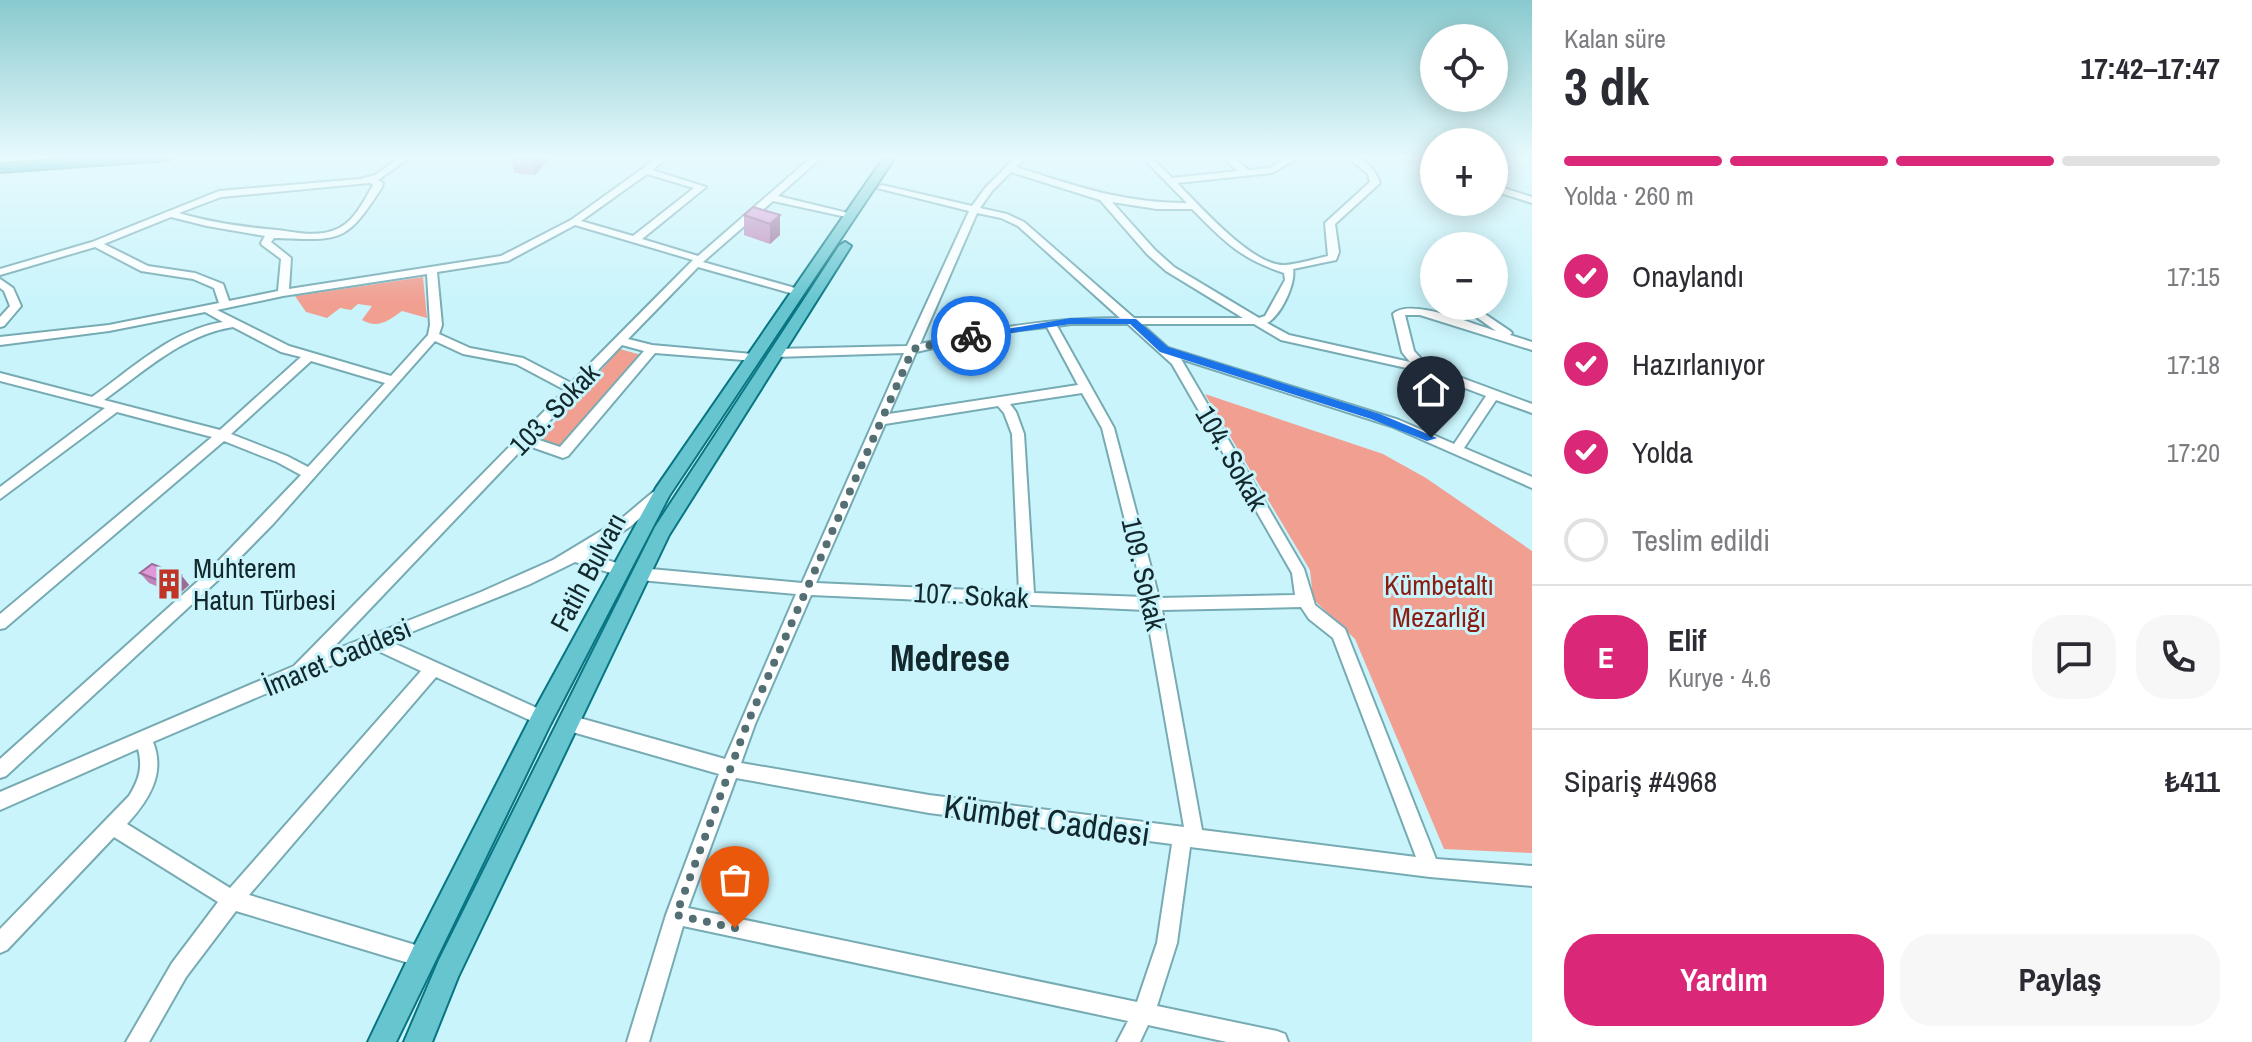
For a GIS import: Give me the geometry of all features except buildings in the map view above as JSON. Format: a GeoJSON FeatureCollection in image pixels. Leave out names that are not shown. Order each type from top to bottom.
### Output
{"type":"FeatureCollection","features":[{"type":"Feature","properties":{"kind":"main road","name":"Fatih Bulvarı"},"geometry":{"type":"LineString","coordinates":[[418,1042],[448,969],[569,723],[662,493],[858,205]]}},
{"type":"Feature","properties":{"kind":"main road","name":"Fatih Bulvarı"},"geometry":{"type":"LineString","coordinates":[[382,1042],[542,718],[630,572],[871,205]]}},
{"type":"Feature","properties":{"kind":"street"},"geometry":{"type":"LineString","coordinates":[[0,272],[96,244],[193,205]]}},
{"type":"Feature","properties":{"kind":"street"},"geometry":{"type":"LineString","coordinates":[[171,214],[194,222],[318,238],[345,229],[364,205]]}},
{"type":"Feature","properties":{"kind":"street"},"geometry":{"type":"LineString","coordinates":[[0,341],[109,328],[283,293],[504,259],[574,222],[599,205]]}},
{"type":"Feature","properties":{"kind":"street"},"geometry":{"type":"LineString","coordinates":[[635,240],[679,205]]}},
{"type":"Feature","properties":{"kind":"street","name":"103. Sokak"},"geometry":{"type":"LineString","coordinates":[[299,672],[697,261],[764,205]]}},
{"type":"Feature","properties":{"kind":"street"},"geometry":{"type":"LineString","coordinates":[[803,205],[851,215]]}},
{"type":"Feature","properties":{"kind":"street","name":"104. Sokak"},"geometry":{"type":"LineString","coordinates":[[959,205],[1021,224],[1177,362],[1299,573],[1303,601]]}},
{"type":"Feature","properties":{"kind":"street"},"geometry":{"type":"LineString","coordinates":[[638,1042],[676,915],[730,769],[806,589],[978,205]]}},
{"type":"Feature","properties":{"kind":"street"},"geometry":{"type":"LineString","coordinates":[[1109,205],[1170,269],[1285,338],[1423,368],[1532,409]]}},
{"type":"Feature","properties":{"kind":"street"},"geometry":{"type":"LineString","coordinates":[[775,353],[913,349],[1004,329],[1050,323],[1254,321],[1269,318],[1290,280],[1286,270],[1240,250],[1195,206],[1148,205]]}},
{"type":"Feature","properties":{"kind":"street"},"geometry":{"type":"LineString","coordinates":[[1286,270],[1291,265],[1332,258],[1330,223],[1351,205]]}},
{"type":"Feature","properties":{"kind":"street"},"geometry":{"type":"LineString","coordinates":[[574,222],[798,292]]}},
{"type":"Feature","properties":{"kind":"street"},"geometry":{"type":"LineString","coordinates":[[276,233],[266,243],[286,258],[283,293]]}},
{"type":"Feature","properties":{"kind":"street"},"geometry":{"type":"LineString","coordinates":[[96,244],[145,269],[209,280],[219,286],[225,304]]}},
{"type":"Feature","properties":{"kind":"street"},"geometry":{"type":"LineString","coordinates":[[0,770],[212,577],[310,474],[433,336],[436,325],[432,270]]}},
{"type":"Feature","properties":{"kind":"street"},"geometry":{"type":"LineString","coordinates":[[0,282],[9,290],[16,306],[0,324]]}},
{"type":"Feature","properties":{"kind":"street"},"geometry":{"type":"LineString","coordinates":[[205,308],[285,349],[393,381]]}},
{"type":"Feature","properties":{"kind":"street"},"geometry":{"type":"LineString","coordinates":[[1423,368],[1408,352],[1403,338],[1399,318],[1403,311],[1421,312],[1532,346]]}},
{"type":"Feature","properties":{"kind":"street"},"geometry":{"type":"LineString","coordinates":[[1486,320],[1516,341]]}},
{"type":"Feature","properties":{"kind":"street"},"geometry":{"type":"LineString","coordinates":[[95,401],[183,339],[210,327],[234,323]]}},
{"type":"Feature","properties":{"kind":"street","name":"109. Sokak"},"geometry":{"type":"LineString","coordinates":[[1050,323],[1108,428],[1153,604],[1188,839],[1166,956],[1144,1015],[1128,1042]]}},
{"type":"Feature","properties":{"kind":"street"},"geometry":{"type":"LineString","coordinates":[[433,336],[467,351],[519,361],[573,389]]}},
{"type":"Feature","properties":{"kind":"street"},"geometry":{"type":"LineString","coordinates":[[620,341],[652,349],[752,358]]}},
{"type":"Feature","properties":{"kind":"street"},"geometry":{"type":"LineString","coordinates":[[525,440],[563,453],[652,349]]}},
{"type":"Feature","properties":{"kind":"street"},"geometry":{"type":"LineString","coordinates":[[1164,349],[1395,423],[1532,483]]}},
{"type":"Feature","properties":{"kind":"street"},"geometry":{"type":"LineString","coordinates":[[0,623],[222,435],[308,357]]}},
{"type":"Feature","properties":{"kind":"street"},"geometry":{"type":"LineString","coordinates":[[0,377],[222,435],[310,474]]}},
{"type":"Feature","properties":{"kind":"street"},"geometry":{"type":"LineString","coordinates":[[881,420],[1086,388]]}},
{"type":"Feature","properties":{"kind":"street"},"geometry":{"type":"LineString","coordinates":[[1457,449],[1493,395]]}},
{"type":"Feature","properties":{"kind":"street"},"geometry":{"type":"LineString","coordinates":[[1001,401],[1010,412],[1018,434],[1027,598]]}},
{"type":"Feature","properties":{"kind":"street"},"geometry":{"type":"LineString","coordinates":[[0,494],[115,407]]}},
{"type":"Feature","properties":{"kind":"street","name":"İmaret Caddesi"},"geometry":{"type":"LineString","coordinates":[[0,801],[142,738],[577,557],[620,529],[662,493]]}},
{"type":"Feature","properties":{"kind":"street","name":"107. Sokak"},"geometry":{"type":"LineString","coordinates":[[577,557],[630,572],[806,589],[1153,604],[1303,601]]}},
{"type":"Feature","properties":{"kind":"street"},"geometry":{"type":"LineString","coordinates":[[1303,601],[1317,618],[1339,634],[1430,868]]}},
{"type":"Feature","properties":{"kind":"street"},"geometry":{"type":"LineString","coordinates":[[373,641],[542,718]]}},
{"type":"Feature","properties":{"kind":"street"},"geometry":{"type":"LineString","coordinates":[[137,1042],[179,970],[232,900],[433,669]]}},
{"type":"Feature","properties":{"kind":"street","name":"Kümbet Caddesi"},"geometry":{"type":"LineString","coordinates":[[569,723],[730,769],[929,804],[1188,839],[1531,878]]}},
{"type":"Feature","properties":{"kind":"street"},"geometry":{"type":"LineString","coordinates":[[0,943],[113,826],[148,784],[150,759],[142,738]]}},
{"type":"Feature","properties":{"kind":"street"},"geometry":{"type":"LineString","coordinates":[[113,826],[232,900],[422,957]]}},
{"type":"Feature","properties":{"kind":"street"},"geometry":{"type":"LineString","coordinates":[[676,915],[1277,1042]]}},
{"type":"Feature","properties":{"kind":"green space"},"geometry":{"type":"Polygon","coordinates":[[[423,277],[427,318],[402,311],[387,321],[373,324],[362,320],[372,306],[358,304],[351,310],[340,308],[327,318],[306,312],[295,296],[423,277]]]}},
{"type":"Feature","properties":{"kind":"green space"},"geometry":{"type":"Polygon","coordinates":[[[620,349],[641,355],[562,447],[539,440],[620,349]]]}},
{"type":"Feature","properties":{"kind":"green space","name":"Kümbetaltı Mezarlığı"},"geometry":{"type":"Polygon","coordinates":[[[1205,394],[1383,454],[1426,478],[1532,551],[1532,853],[1444,849],[1355,639],[1313,599],[1310,570],[1205,394]]]}},
{"type":"Feature","properties":{"kind":"way so far"},"geometry":{"type":"LineString","coordinates":[[735,928],[676,915],[747,724],[913,349],[971,336]]}},
{"type":"Feature","properties":{"kind":"place","name":"Muhterem Hatun Türbesi"},"geometry":{"type":"Point","coordinates":[169,584]}},
{"type":"Feature","properties":{"kind":"district","name":"Medrese"},"geometry":{"type":"Point","coordinates":[950,658]}},
{"type":"Feature","properties":{"kind":"route"},"geometry":{"type":"LineString","coordinates":[[971,336],[1071,321],[1132,321],[1164,349],[1395,423],[1431,438]]}}]}
